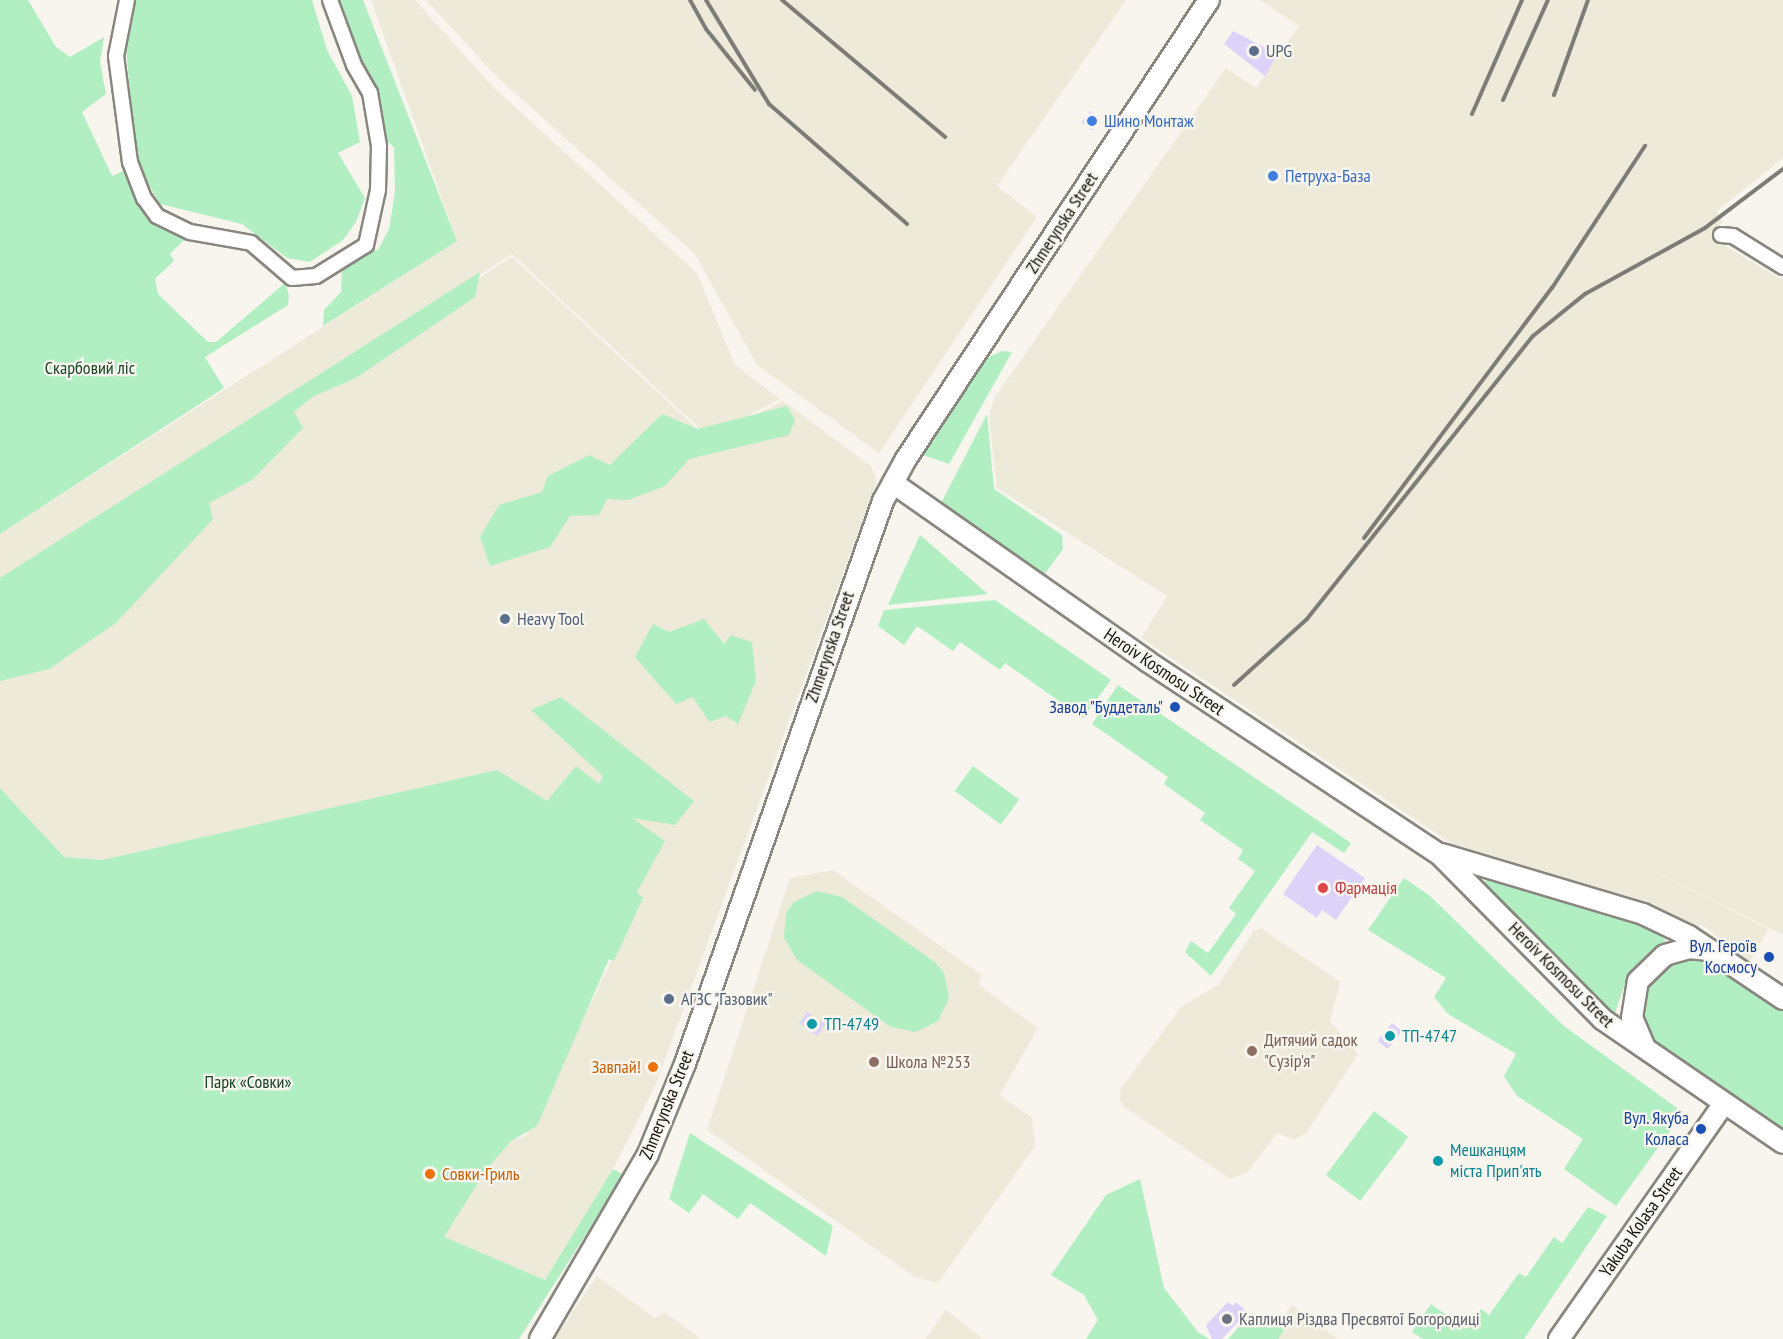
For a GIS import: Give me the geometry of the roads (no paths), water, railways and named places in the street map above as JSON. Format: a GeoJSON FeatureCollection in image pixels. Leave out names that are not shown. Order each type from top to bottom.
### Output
{"type":"FeatureCollection","features":[{"type":"Feature","properties":{"kind":"main road","name":"Zhmerynska Street"},"geometry":{"type":"LineString","coordinates":[[540,1339],[636,1178],[656,1134],[773,817],[864,550],[893,483],[1209,0]]}},
{"type":"Feature","properties":{"kind":"main road","name":"Heroiv Kosmosu Street"},"geometry":{"type":"LineString","coordinates":[[893,483],[1147,662],[1439,854],[1602,1019],[1724,1105],[1783,1143]]}},
{"type":"Feature","properties":{"kind":"main road","name":"Heroiv Kosmosu Street"},"geometry":{"type":"LineString","coordinates":[[1439,854],[1643,914],[1714,952],[1783,999]]}},
{"type":"Feature","properties":{"kind":"main road"},"geometry":{"type":"LineString","coordinates":[[1648,1052],[1632,1018],[1638,981],[1654,962],[1671,953],[1689,948],[1714,952]]}},
{"type":"Feature","properties":{"kind":"main road","name":"Yakuba Kolasa Street"},"geometry":{"type":"LineString","coordinates":[[1559,1339],[1724,1105]]}},
{"type":"Feature","properties":{"kind":"street"},"geometry":{"type":"LineString","coordinates":[[127,0],[116,56],[130,162],[144,198],[158,216],[190,232],[251,243],[292,278],[316,276],[366,245],[378,190],[379,146],[370,93],[354,65],[330,0]]}},
{"type":"Feature","properties":{"kind":"street"},"geometry":{"type":"LineString","coordinates":[[1721,235],[1733,236],[1783,267]]}},
{"type":"Feature","properties":{"kind":"railway"},"geometry":{"type":"LineString","coordinates":[[690,0],[706,29],[755,90]]}},
{"type":"Feature","properties":{"kind":"railway"},"geometry":{"type":"LineString","coordinates":[[706,0],[769,104],[907,224]]}},
{"type":"Feature","properties":{"kind":"railway"},"geometry":{"type":"LineString","coordinates":[[782,0],[945,137]]}},
{"type":"Feature","properties":{"kind":"railway"},"geometry":{"type":"LineString","coordinates":[[1472,114],[1522,0]]}},
{"type":"Feature","properties":{"kind":"railway"},"geometry":{"type":"LineString","coordinates":[[1503,100],[1548,0]]}},
{"type":"Feature","properties":{"kind":"railway"},"geometry":{"type":"LineString","coordinates":[[1554,95],[1588,0]]}},
{"type":"Feature","properties":{"kind":"railway"},"geometry":{"type":"LineString","coordinates":[[1364,538],[1552,288],[1645,146]]}},
{"type":"Feature","properties":{"kind":"railway"},"geometry":{"type":"LineString","coordinates":[[1234,685],[1307,619],[1533,336],[1585,294],[1705,228],[1783,169]]}},
{"type":"Feature","properties":{"kind":"place","name":"UPG"},"geometry":{"type":"Point","coordinates":[1254,51]}},
{"type":"Feature","properties":{"kind":"place","name":"Шино Монтаж"},"geometry":{"type":"Point","coordinates":[1092,121]}},
{"type":"Feature","properties":{"kind":"place","name":"Петруха-База"},"geometry":{"type":"Point","coordinates":[1273,176]}},
{"type":"Feature","properties":{"kind":"place","name":"Heavy Tool"},"geometry":{"type":"Point","coordinates":[505,619]}},
{"type":"Feature","properties":{"kind":"place","name":"Завод \"Буддеталь\""},"geometry":{"type":"Point","coordinates":[1175,707]}},
{"type":"Feature","properties":{"kind":"place","name":"Фармація"},"geometry":{"type":"Point","coordinates":[1323,888]}},
{"type":"Feature","properties":{"kind":"place","name":"Вул. Героїв Космосу"},"geometry":{"type":"Point","coordinates":[1769,957]}},
{"type":"Feature","properties":{"kind":"place","name":"АГЗС \"Газовик\""},"geometry":{"type":"Point","coordinates":[669,999]}},
{"type":"Feature","properties":{"kind":"place","name":"ТП-4749"},"geometry":{"type":"Point","coordinates":[812,1024]}},
{"type":"Feature","properties":{"kind":"place","name":"ТП-4747"},"geometry":{"type":"Point","coordinates":[1390,1036]}},
{"type":"Feature","properties":{"kind":"place","name":"Дитячий садок \"Сузір'я\""},"geometry":{"type":"Point","coordinates":[1252,1051]}},
{"type":"Feature","properties":{"kind":"place","name":"Школа №253"},"geometry":{"type":"Point","coordinates":[874,1062]}},
{"type":"Feature","properties":{"kind":"place","name":"Завпай!"},"geometry":{"type":"Point","coordinates":[653,1067]}},
{"type":"Feature","properties":{"kind":"place","name":"Вул. Якуба Коласа"},"geometry":{"type":"Point","coordinates":[1701,1129]}},
{"type":"Feature","properties":{"kind":"place","name":"Мешканцям міста Прип'ять"},"geometry":{"type":"Point","coordinates":[1438,1161]}},
{"type":"Feature","properties":{"kind":"place","name":"Совки-Гриль"},"geometry":{"type":"Point","coordinates":[430,1174]}},
{"type":"Feature","properties":{"kind":"place","name":"Каплиця Різдва Пресвятої Богородиці"},"geometry":{"type":"Point","coordinates":[1227,1319]}},
{"type":"Feature","properties":{"kind":"park label","name":"Скарбовий ліс"},"geometry":{"type":"Point","coordinates":[90,368]}},
{"type":"Feature","properties":{"kind":"park label","name":"Парк «Совки»"},"geometry":{"type":"Point","coordinates":[248,1082]}}]}
